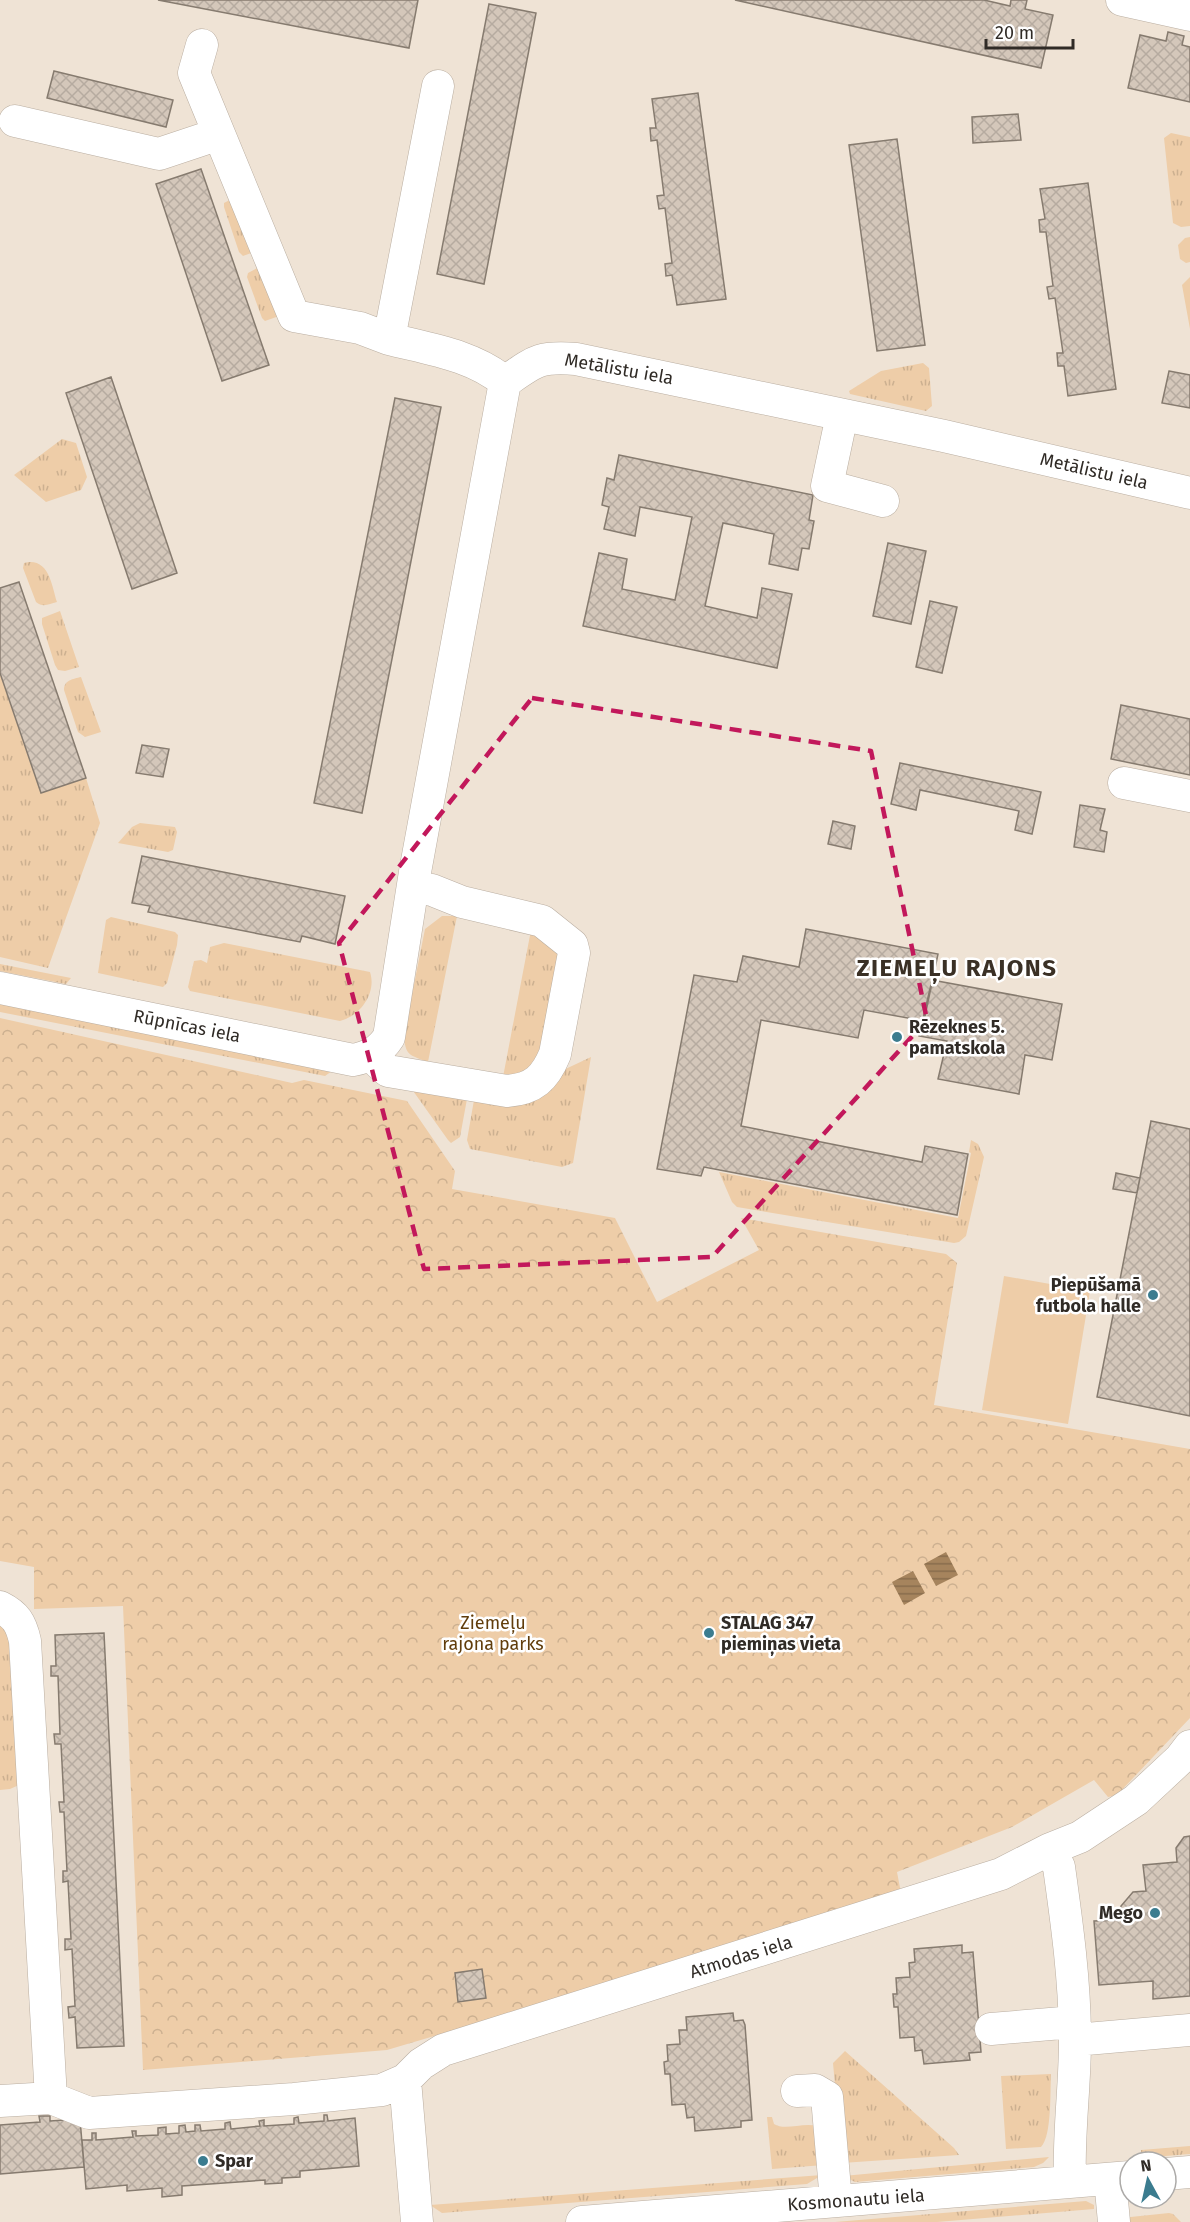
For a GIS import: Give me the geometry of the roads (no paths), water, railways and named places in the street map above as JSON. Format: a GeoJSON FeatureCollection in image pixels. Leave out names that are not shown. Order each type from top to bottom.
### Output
{"type":"FeatureCollection","features":[{"type":"Feature","properties":{"kind":"street"},"geometry":{"type":"LineString","coordinates":[[1122,0],[1159,4],[1190,15]]}},
{"type":"Feature","properties":{"kind":"street"},"geometry":{"type":"LineString","coordinates":[[202,45],[194,72],[294,316],[360,328],[389,339],[473,362],[493,372],[506,382],[414,880],[389,1037],[374,1054],[379,1063],[388,1071],[507,1091],[532,1086],[550,1066],[555,1053],[574,953],[572,945],[542,921],[462,902],[414,880]]}},
{"type":"Feature","properties":{"kind":"street"},"geometry":{"type":"LineString","coordinates":[[389,339],[438,86]]}},
{"type":"Feature","properties":{"kind":"street"},"geometry":{"type":"LineString","coordinates":[[15,121],[159,154],[219,134]]}},
{"type":"Feature","properties":{"kind":"street","name":"Metālistu iela"},"geometry":{"type":"LineString","coordinates":[[506,382],[531,364],[550,357],[576,359],[842,414],[1190,493]]}},
{"type":"Feature","properties":{"kind":"street"},"geometry":{"type":"LineString","coordinates":[[842,414],[827,486],[883,501]]}},
{"type":"Feature","properties":{"kind":"street"},"geometry":{"type":"LineString","coordinates":[[1124,783],[1190,796]]}},
{"type":"Feature","properties":{"kind":"street","name":"Rūpnīcas iela"},"geometry":{"type":"LineString","coordinates":[[0,988],[353,1060],[374,1054]]}},
{"type":"Feature","properties":{"kind":"street"},"geometry":{"type":"LineString","coordinates":[[0,1607],[16,1616],[25,1641],[51,2098]]}},
{"type":"Feature","properties":{"kind":"street","name":"Atmodas iela"},"geometry":{"type":"LineString","coordinates":[[405,2080],[421,2064],[443,2050],[1000,1874],[1080,1837],[1136,1800],[1180,1759],[1190,1746]]}},
{"type":"Feature","properties":{"kind":"street"},"geometry":{"type":"LineString","coordinates":[[1050,1849],[1059,1867],[1072,1986],[1074,2031],[1069,2151],[1070,2182]]}},
{"type":"Feature","properties":{"kind":"street"},"geometry":{"type":"LineString","coordinates":[[991,2029],[1190,2030]]}},
{"type":"Feature","properties":{"kind":"street"},"geometry":{"type":"LineString","coordinates":[[0,2101],[51,2098],[89,2113],[294,2099],[382,2090],[405,2080],[417,2222]]}},
{"type":"Feature","properties":{"kind":"street"},"geometry":{"type":"LineString","coordinates":[[797,2091],[815,2090],[827,2097],[836,2201]]}},
{"type":"Feature","properties":{"kind":"street","name":"Kosmonautu iela"},"geometry":{"type":"LineString","coordinates":[[582,2222],[641,2219],[1118,2178]]}},
{"type":"Feature","properties":{"kind":"street"},"geometry":{"type":"LineString","coordinates":[[1114,2222],[1118,2193]]}},
{"type":"Feature","properties":{"kind":"place","name":"Rēzeknes 5. pamatskola"},"geometry":{"type":"Point","coordinates":[897,1037]}},
{"type":"Feature","properties":{"kind":"place","name":"Piepūšamā futbola halle"},"geometry":{"type":"Point","coordinates":[1153,1295]}},
{"type":"Feature","properties":{"kind":"place","name":"STALAG 347 piemiņas vieta"},"geometry":{"type":"Point","coordinates":[709,1633]}},
{"type":"Feature","properties":{"kind":"place","name":"Mego"},"geometry":{"type":"Point","coordinates":[1155,1913]}},
{"type":"Feature","properties":{"kind":"place","name":"Spar"},"geometry":{"type":"Point","coordinates":[203,2161]}},
{"type":"Feature","properties":{"kind":"district","name":"ZIEMEĻU RAJONS"},"geometry":{"type":"Point","coordinates":[957,968]}},
{"type":"Feature","properties":{"kind":"park label","name":"Ziemeļu rajona parks"},"geometry":{"type":"Point","coordinates":[493,1633]}}]}
